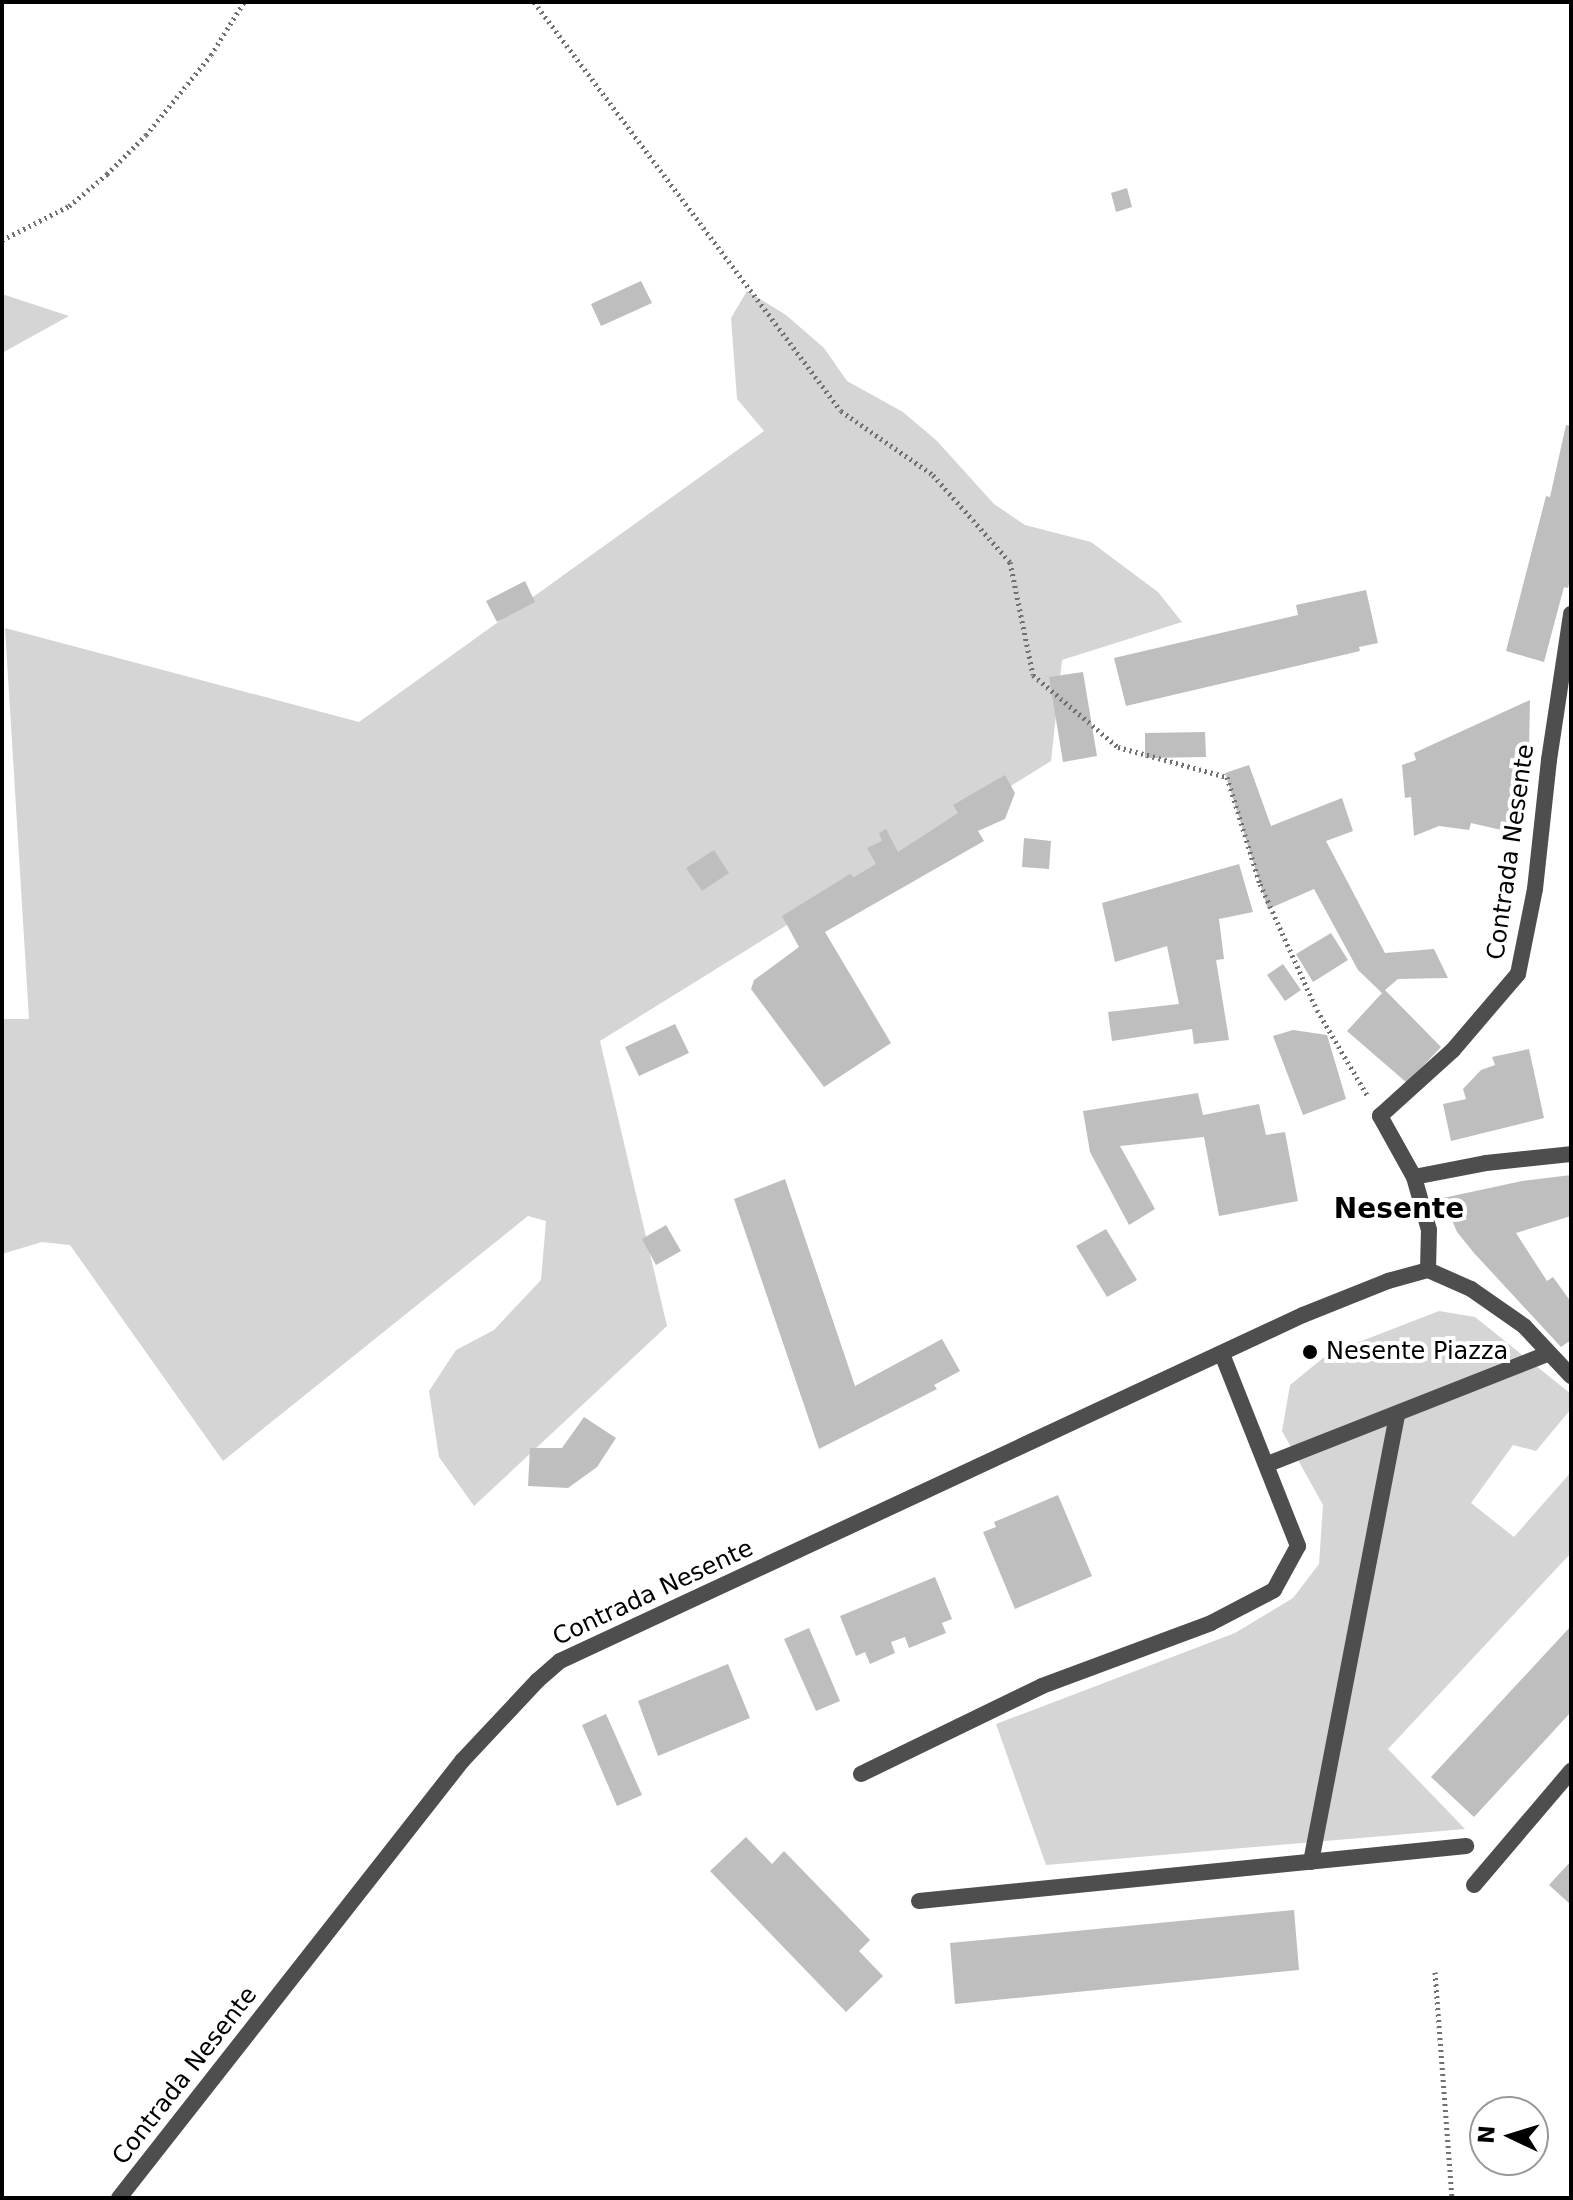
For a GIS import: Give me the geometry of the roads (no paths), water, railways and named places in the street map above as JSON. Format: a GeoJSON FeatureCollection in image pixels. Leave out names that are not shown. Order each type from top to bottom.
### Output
{"type":"FeatureCollection","features":[{"type":"Feature","properties":{"kind":"street","name":"Contrada Nesente"},"geometry":{"type":"LineString","coordinates":[[1414,1177],[1380,1116],[1453,1050],[1518,974],[1535,889],[1549,760],[1571,614]]}},
{"type":"Feature","properties":{"kind":"street"},"geometry":{"type":"LineString","coordinates":[[1571,1154],[1486,1163],[1414,1177],[1429,1230],[1428,1270],[1471,1289],[1524,1326],[1547,1354],[1571,1376]]}},
{"type":"Feature","properties":{"kind":"street","name":"Contrada Nesente"},"geometry":{"type":"LineString","coordinates":[[119,2198],[462,1761],[537,1681],[560,1661],[1346,1296],[1428,1270]]}},
{"type":"Feature","properties":{"kind":"street"},"geometry":{"type":"LineString","coordinates":[[861,1774],[1042,1686],[1211,1623],[1274,1590],[1298,1546],[1222,1354]]}},
{"type":"Feature","properties":{"kind":"street"},"geometry":{"type":"LineString","coordinates":[[1268,1464],[1547,1354]]}},
{"type":"Feature","properties":{"kind":"street"},"geometry":{"type":"LineString","coordinates":[[1311,1862],[1397,1414]]}},
{"type":"Feature","properties":{"kind":"street"},"geometry":{"type":"LineString","coordinates":[[1474,1885],[1571,1771]]}},
{"type":"Feature","properties":{"kind":"street"},"geometry":{"type":"LineString","coordinates":[[919,1901],[1466,1846]]}},
{"type":"Feature","properties":{"kind":"place","name":"Nesente Piazza"},"geometry":{"type":"Point","coordinates":[1310,1352]}},
{"type":"Feature","properties":{"kind":"district","name":"Nesente"},"geometry":{"type":"Point","coordinates":[1399,1209]}}]}
